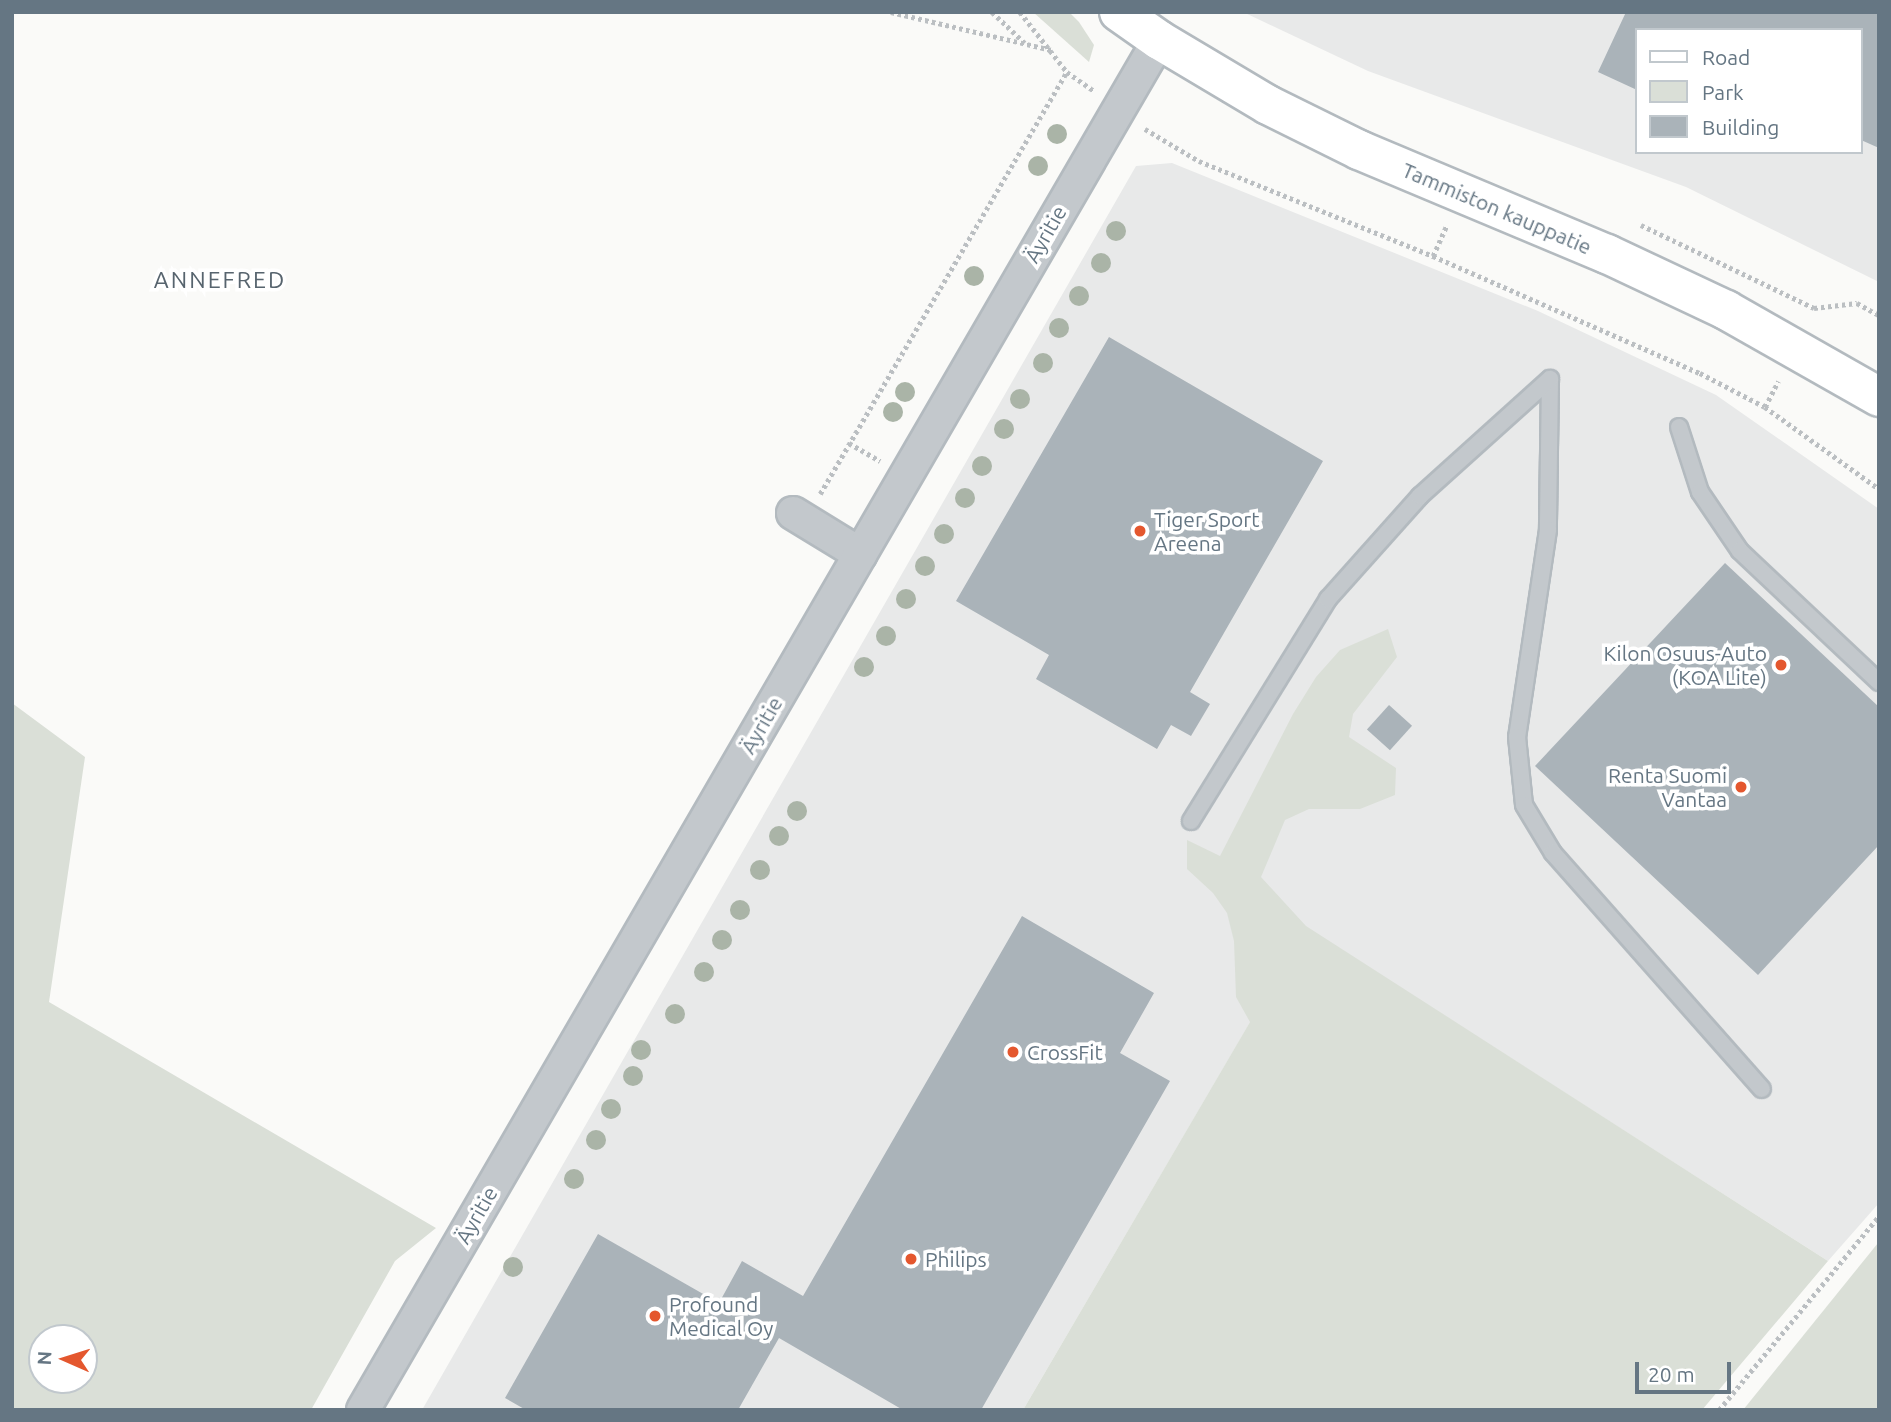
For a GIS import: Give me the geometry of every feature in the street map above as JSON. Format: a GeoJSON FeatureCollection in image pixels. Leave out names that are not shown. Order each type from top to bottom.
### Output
{"type":"FeatureCollection","features":[{"type":"Feature","properties":{"kind":"main road","name":"Tammiston kauppatie"},"geometry":{"type":"LineString","coordinates":[[1119,12],[1159,40],[1268,105],[1359,150],[1607,254],[1726,310],[1879,397]]}},
{"type":"Feature","properties":{"kind":"street","name":"Äyritie"},"geometry":{"type":"LineString","coordinates":[[363,1410],[1159,40]]}},
{"type":"Feature","properties":{"kind":"street"},"geometry":{"type":"LineString","coordinates":[[799,517],[860,554]]}},
{"type":"Feature","properties":{"kind":"lane"},"geometry":{"type":"LineString","coordinates":[[1191,821],[1328,599],[1420,496],[1550,379],[1548,530],[1517,737],[1524,805],[1553,853],[1762,1089]]}},
{"type":"Feature","properties":{"kind":"lane"},"geometry":{"type":"LineString","coordinates":[[1679,427],[1700,492],[1740,551],[1879,682]]}},
{"type":"Feature","properties":{"kind":"path"},"geometry":{"type":"LineString","coordinates":[[891,12],[1052,50]]}},
{"type":"Feature","properties":{"kind":"path"},"geometry":{"type":"LineString","coordinates":[[992,12],[1026,44]]}},
{"type":"Feature","properties":{"kind":"path"},"geometry":{"type":"LineString","coordinates":[[1020,12],[1067,72],[1143,128],[1199,161],[1433,256],[1700,373],[1765,407],[1879,489]]}},
{"type":"Feature","properties":{"kind":"path"},"geometry":{"type":"LineString","coordinates":[[799,517],[1067,72]]}},
{"type":"Feature","properties":{"kind":"path"},"geometry":{"type":"LineString","coordinates":[[1641,225],[1814,308],[1857,303],[1879,314]]}},
{"type":"Feature","properties":{"kind":"path"},"geometry":{"type":"LineString","coordinates":[[1433,256],[1446,227]]}},
{"type":"Feature","properties":{"kind":"path"},"geometry":{"type":"LineString","coordinates":[[1719,1410],[1879,1216]]}},
{"type":"Feature","properties":{"kind":"shaded area"},"geometry":{"type":"Polygon","coordinates":[[[1243,12],[1879,12],[1879,282],[1686,187],[1368,71],[1243,12]]]}},
{"type":"Feature","properties":{"kind":"shaded area"},"geometry":{"type":"Polygon","coordinates":[[[1172,163],[1538,311],[1716,395],[1879,509],[1879,1203],[1828,1261],[1306,927],[1023,1410],[422,1410],[1136,166],[1172,163]]]}},
{"type":"Feature","properties":{"kind":"green space"},"geometry":{"type":"Polygon","coordinates":[[[1033,12],[1069,12],[1094,45],[1089,62],[1033,12]]]}},
{"type":"Feature","properties":{"kind":"green space"},"geometry":{"type":"Polygon","coordinates":[[[1388,629],[1397,657],[1353,714],[1349,737],[1396,768],[1395,795],[1360,809],[1309,809],[1285,820],[1261,877],[1306,926],[1828,1261],[1702,1410],[1023,1410],[1250,1022],[1236,997],[1234,941],[1227,913],[1213,893],[1187,869],[1187,840],[1220,856],[1293,714],[1316,677],[1340,650],[1388,629]]]}},
{"type":"Feature","properties":{"kind":"green space"},"geometry":{"type":"Polygon","coordinates":[[[12,703],[85,757],[49,1002],[436,1228],[395,1261],[311,1410],[12,1410],[12,703]]]}},
{"type":"Feature","properties":{"kind":"green space"},"geometry":{"type":"Polygon","coordinates":[[[1878,1243],[1879,1410],[1743,1410],[1878,1243]]]}},
{"type":"Feature","properties":{"kind":"building"},"geometry":{"type":"Polygon","coordinates":[[[1626,12],[1879,12],[1879,148],[1863,141],[1863,28],[1636,28],[1636,90],[1598,72],[1626,12]]]}},
{"type":"Feature","properties":{"kind":"building","name":"Tiger Sport Areena"},"geometry":{"type":"Polygon","coordinates":[[[1109,337],[1323,461],[1190,692],[1210,704],[1191,736],[1171,725],[1157,749],[1036,679],[1049,655],[956,601],[1109,337]]]}},
{"type":"Feature","properties":{"kind":"building"},"geometry":{"type":"Polygon","coordinates":[[[1725,563],[1879,707],[1879,845],[1758,975],[1535,766],[1725,563]]]}},
{"type":"Feature","properties":{"kind":"building"},"geometry":{"type":"Polygon","coordinates":[[[1389,705],[1412,726],[1390,750],[1367,730],[1389,705]]]}},
{"type":"Feature","properties":{"kind":"building"},"geometry":{"type":"Polygon","coordinates":[[[1022,916],[1154,993],[1120,1053],[1170,1081],[981,1410],[903,1410],[779,1338],[738,1410],[526,1410],[505,1398],[598,1234],[719,1303],[742,1261],[803,1296],[1022,916]]]}},
{"type":"Feature","properties":{"kind":"place","name":"Tiger Sport Areena"},"geometry":{"type":"Point","coordinates":[1140,531]}},
{"type":"Feature","properties":{"kind":"place","name":"Kilon Osuus-Auto (KOA Lite)"},"geometry":{"type":"Point","coordinates":[1781,665]}},
{"type":"Feature","properties":{"kind":"place","name":"Renta Suomi Vantaa"},"geometry":{"type":"Point","coordinates":[1741,787]}},
{"type":"Feature","properties":{"kind":"place","name":"CrossFit"},"geometry":{"type":"Point","coordinates":[1013,1052]}},
{"type":"Feature","properties":{"kind":"place","name":"Philips"},"geometry":{"type":"Point","coordinates":[911,1259]}},
{"type":"Feature","properties":{"kind":"place","name":"Profound Medical Oy"},"geometry":{"type":"Point","coordinates":[655,1316]}},
{"type":"Feature","properties":{"kind":"district","name":"ANNEFRED"},"geometry":{"type":"Point","coordinates":[220,280]}}]}
